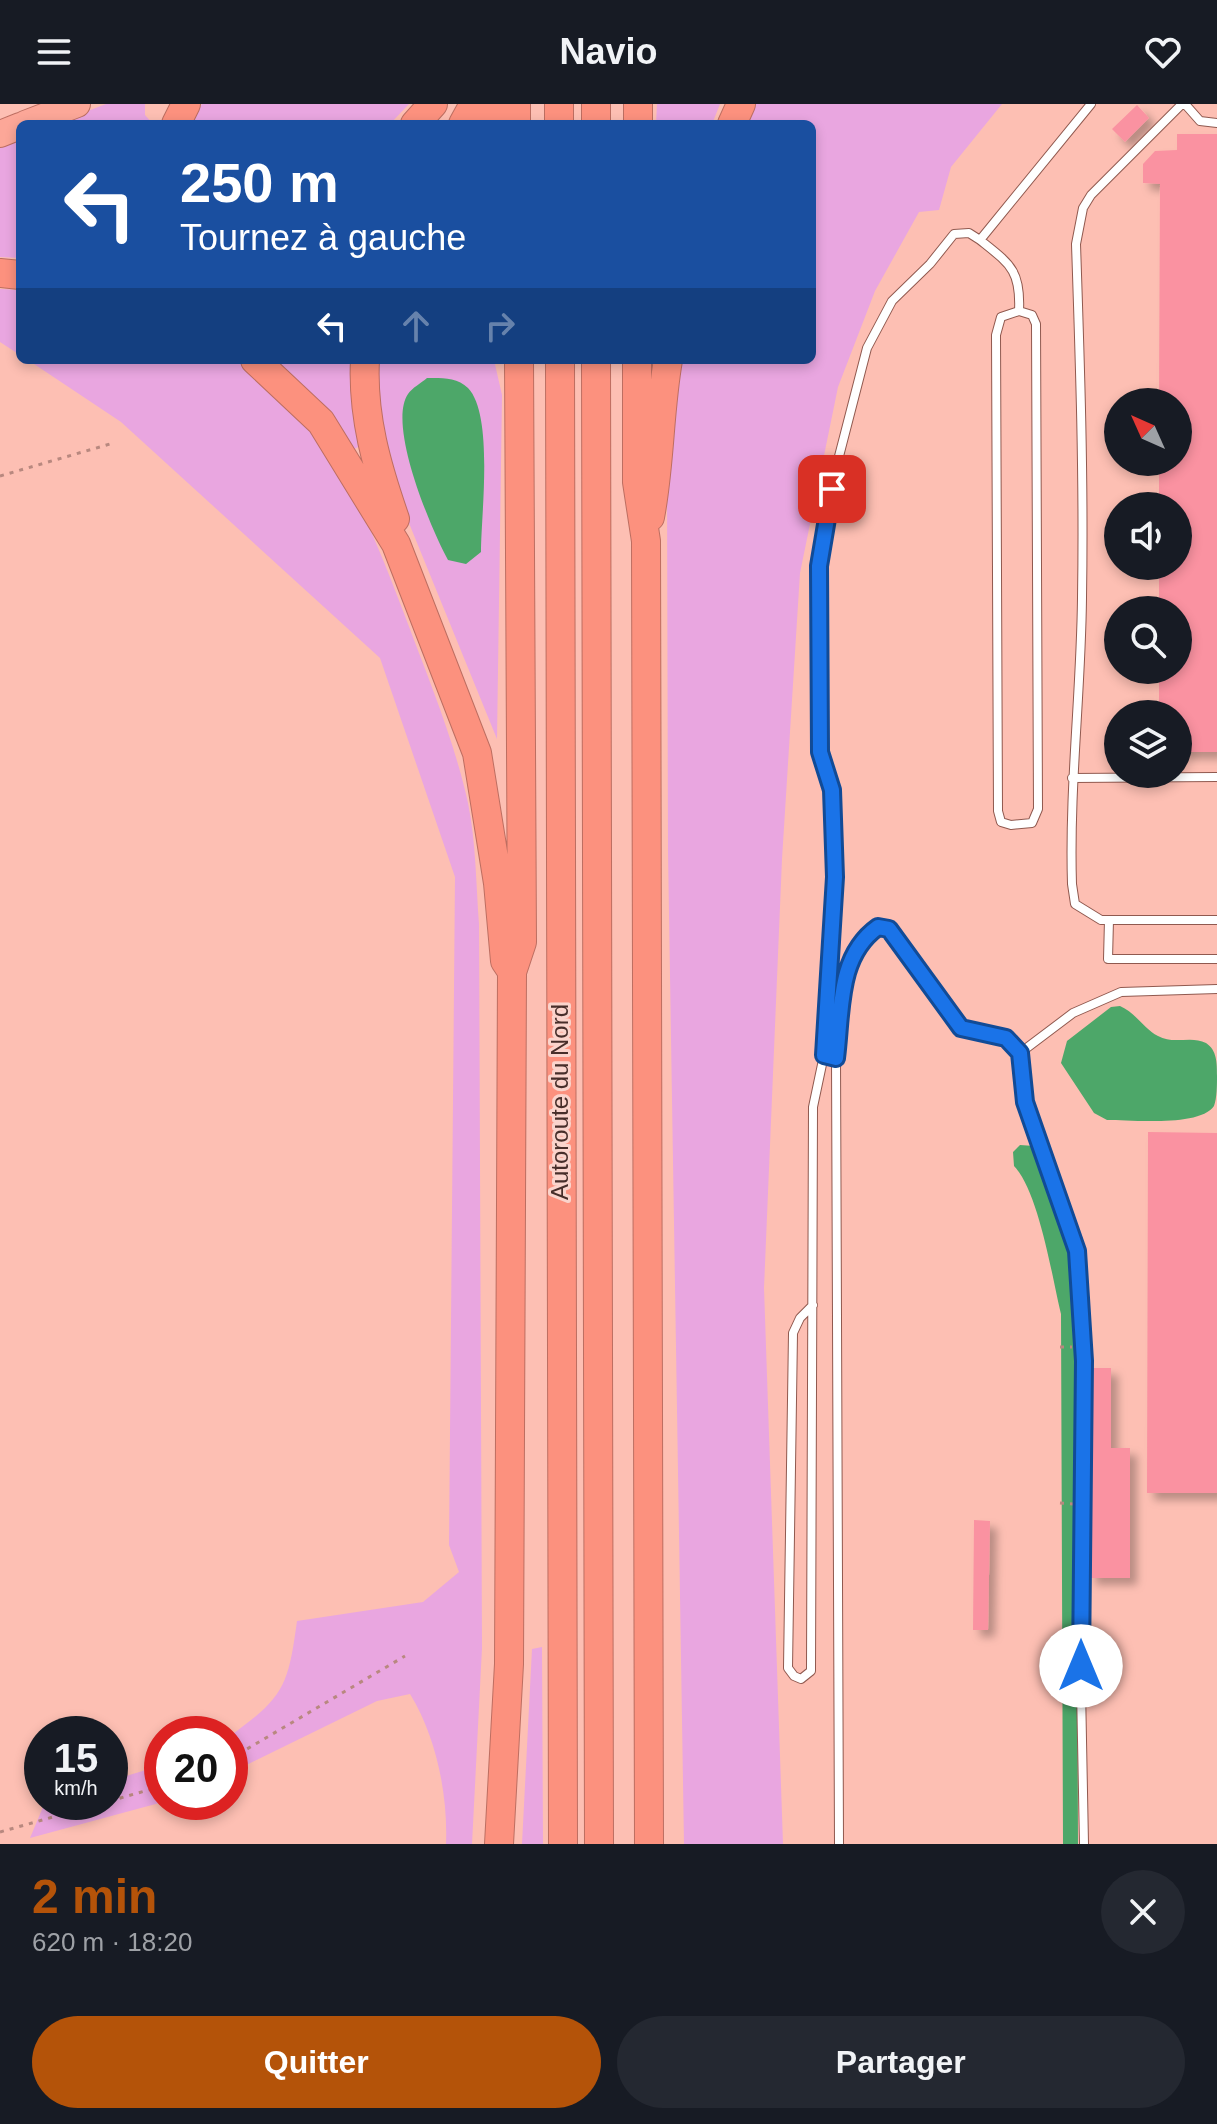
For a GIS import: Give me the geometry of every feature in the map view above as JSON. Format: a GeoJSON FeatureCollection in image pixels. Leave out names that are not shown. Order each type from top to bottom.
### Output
{"type":"FeatureCollection","features":[{"type":"Feature","properties":{"kind":"highway"},"geometry":{"type":"LineString","coordinates":[[36,120],[77,104]]}},
{"type":"Feature","properties":{"kind":"highway"},"geometry":{"type":"LineString","coordinates":[[259,364],[321,422],[396,544],[477,753],[498,883],[505,961],[512,972]]}},
{"type":"Feature","properties":{"kind":"highway"},"geometry":{"type":"LineString","coordinates":[[365,364],[364,391],[373,451],[395,518],[396,544]]}},
{"type":"Feature","properties":{"kind":"highway"},"geometry":{"type":"LineString","coordinates":[[499,1844],[509,1664],[512,972],[522,942],[519,364]]}},
{"type":"Feature","properties":{"kind":"highway","name":"Autoroute du Nord"},"geometry":{"type":"LineString","coordinates":[[560,364],[563,1844]]}},
{"type":"Feature","properties":{"kind":"highway","name":"Autoroute du Nord"},"geometry":{"type":"LineString","coordinates":[[596,364],[599,1844]]}},
{"type":"Feature","properties":{"kind":"highway"},"geometry":{"type":"LineString","coordinates":[[637,364],[637,482],[646,541],[648,1841]]}},
{"type":"Feature","properties":{"kind":"highway"},"geometry":{"type":"LineString","coordinates":[[646,541],[657,482],[662,396],[667,364]]}},
{"type":"Feature","properties":{"kind":"lane"},"geometry":{"type":"LineString","coordinates":[[980,240],[1091,104]]}},
{"type":"Feature","properties":{"kind":"lane"},"geometry":{"type":"LineString","coordinates":[[1217,123],[1200,121],[1183,104],[1091,195],[1080,223],[1076,244],[1082,598],[1079,711],[1070,835],[1075,904],[1089,916],[1109,920],[1217,920]]}},
{"type":"Feature","properties":{"kind":"lane"},"geometry":{"type":"LineString","coordinates":[[813,1305],[800,1318],[793,1333],[788,1668],[801,1679],[811,1671],[813,1305],[813,1107],[824,1055],[835,877],[832,790],[820,752],[819,566],[837,464],[867,348],[892,301],[930,264],[954,234],[969,233],[1008,263],[1017,276],[1019,311]]}},
{"type":"Feature","properties":{"kind":"lane"},"geometry":{"type":"LineString","coordinates":[[1019,311],[1032,315],[1036,324],[1038,809],[1032,823],[1011,825],[1001,822],[998,811],[996,335],[1001,317],[1019,311]]}},
{"type":"Feature","properties":{"kind":"lane"},"geometry":{"type":"LineString","coordinates":[[1072,778],[1217,777]]}},
{"type":"Feature","properties":{"kind":"lane"},"geometry":{"type":"LineString","coordinates":[[1109,920],[1108,959],[1217,959]]}},
{"type":"Feature","properties":{"kind":"lane"},"geometry":{"type":"LineString","coordinates":[[839,1844],[836,1058],[848,960],[861,939],[878,927],[889,929],[961,1028],[1006,1038],[1020,1053],[1025,1102],[1069,1224],[1081,1281],[1084,1361],[1084,1593],[1080,1636],[1084,1844]]}},
{"type":"Feature","properties":{"kind":"lane"},"geometry":{"type":"LineString","coordinates":[[1020,1053],[1073,1013],[1121,992],[1217,989]]}},
{"type":"Feature","properties":{"kind":"lane"},"geometry":{"type":"LineString","coordinates":[[824,1055],[836,1058]]}},
{"type":"Feature","properties":{"kind":"path"},"geometry":{"type":"LineString","coordinates":[[0,476],[110,444]]}},
{"type":"Feature","properties":{"kind":"path"},"geometry":{"type":"LineString","coordinates":[[1060,1347],[1077,1347]]}},
{"type":"Feature","properties":{"kind":"path"},"geometry":{"type":"LineString","coordinates":[[1060,1503],[1078,1504]]}},
{"type":"Feature","properties":{"kind":"path"},"geometry":{"type":"LineString","coordinates":[[248,1748],[405,1656]]}},
{"type":"Feature","properties":{"kind":"path"},"geometry":{"type":"LineString","coordinates":[[0,1832],[43,1820]]}},
{"type":"Feature","properties":{"kind":"shaded area"},"geometry":{"type":"Polygon","coordinates":[[[106,104],[145,104],[145,115],[149,120],[64,120],[106,104]]]}},
{"type":"Feature","properties":{"kind":"shaded area"},"geometry":{"type":"Polygon","coordinates":[[[202,104],[409,104],[394,120],[192,120],[202,104]]]}},
{"type":"Feature","properties":{"kind":"shaded area"},"geometry":{"type":"Polygon","coordinates":[[[657,104],[720,104],[714,120],[656,120],[657,104]]]}},
{"type":"Feature","properties":{"kind":"shaded area"},"geometry":{"type":"Polygon","coordinates":[[[754,104],[1002,104],[951,167],[939,210],[919,212],[875,291],[838,387],[800,573],[782,859],[764,1288],[783,1844],[684,1844],[668,851],[667,481],[674,364],[816,364],[816,120],[747,120],[754,104]]]}},
{"type":"Feature","properties":{"kind":"shaded area"},"geometry":{"type":"Polygon","coordinates":[[[16,139],[16,258],[0,257],[0,145],[16,139]]]}},
{"type":"Feature","properties":{"kind":"shaded area"},"geometry":{"type":"Polygon","coordinates":[[[0,289],[16,290],[16,352],[0,342],[0,289]]]}},
{"type":"Feature","properties":{"kind":"shaded area"},"geometry":{"type":"Polygon","coordinates":[[[34,364],[245,364],[274,390],[325,449],[361,511],[392,583],[456,757],[471,818],[479,924],[482,1648],[472,1844],[446,1844],[445,1805],[438,1766],[427,1728],[410,1694],[377,1701],[248,1764],[248,1722],[273,1700],[280,1689],[290,1661],[297,1621],[423,1602],[459,1572],[449,1545],[455,877],[380,658],[121,422],[34,364]]]}},
{"type":"Feature","properties":{"kind":"shaded area"},"geometry":{"type":"Polygon","coordinates":[[[274,364],[352,364],[350,383],[358,447],[351,451],[274,364]]]}},
{"type":"Feature","properties":{"kind":"shaded area"},"geometry":{"type":"Polygon","coordinates":[[[378,364],[495,364],[502,395],[497,739],[391,479],[376,393],[378,364]]]}},
{"type":"Feature","properties":{"kind":"shaded area"},"geometry":{"type":"Polygon","coordinates":[[[427,378],[449,379],[464,384],[476,401],[481,420],[484,466],[481,552],[466,564],[448,560],[422,502],[407,452],[403,409],[408,394],[427,378]]]}},
{"type":"Feature","properties":{"kind":"shaded area"},"geometry":{"type":"Polygon","coordinates":[[[1120,1006],[1164,1039],[1194,1040],[1210,1046],[1217,1066],[1217,1091],[1214,1106],[1206,1113],[1164,1121],[1107,1120],[1094,1113],[1061,1063],[1067,1041],[1111,1007],[1120,1006]]]}},
{"type":"Feature","properties":{"kind":"shaded area"},"geometry":{"type":"Polygon","coordinates":[[[1020,1145],[1034,1146],[1062,1222],[1076,1293],[1078,1844],[1063,1844],[1061,1314],[1031,1195],[1014,1166],[1013,1152],[1020,1145]]]}},
{"type":"Feature","properties":{"kind":"shaded area"},"geometry":{"type":"Polygon","coordinates":[[[542,1647],[543,1844],[522,1844],[532,1649],[542,1647]]]}},
{"type":"Feature","properties":{"kind":"shaded area"},"geometry":{"type":"Polygon","coordinates":[[[144,1771],[144,1807],[128,1811],[128,1775],[144,1771]]]}},
{"type":"Feature","properties":{"kind":"shaded area"},"geometry":{"type":"Polygon","coordinates":[[[38,1820],[96,1820],[30,1838],[38,1820]]]}},
{"type":"Feature","properties":{"kind":"building"},"geometry":{"type":"Polygon","coordinates":[[[1137,105],[1149,118],[1125,142],[1112,129],[1137,105]]]}},
{"type":"Feature","properties":{"kind":"building"},"geometry":{"type":"Polygon","coordinates":[[[1177,134],[1217,134],[1217,752],[1192,752],[1192,700],[1159,700],[1159,684],[1192,684],[1192,596],[1159,596],[1159,580],[1192,580],[1192,492],[1159,492],[1159,476],[1192,476],[1192,388],[1159,388],[1160,184],[1143,183],[1143,164],[1155,151],[1177,150],[1177,134]]]}},
{"type":"Feature","properties":{"kind":"building"},"geometry":{"type":"Polygon","coordinates":[[[1148,1132],[1217,1133],[1217,1493],[1147,1493],[1148,1132]]]}},
{"type":"Feature","properties":{"kind":"building"},"geometry":{"type":"Polygon","coordinates":[[[1089,1368],[1111,1368],[1111,1448],[1130,1448],[1130,1578],[1089,1578],[1089,1368]]]}},
{"type":"Feature","properties":{"kind":"building"},"geometry":{"type":"Polygon","coordinates":[[[974,1520],[990,1521],[988,1630],[973,1630],[974,1520]]]}},
{"type":"Feature","properties":{"kind":"route"},"geometry":{"type":"LineString","coordinates":[[832,489],[819,566],[820,752],[825,776],[832,790],[835,877],[824,1055],[836,1058],[848,960],[861,939],[878,927],[889,929],[961,1028],[1006,1038],[1020,1053],[1025,1102],[1069,1224],[1081,1281],[1084,1593],[1081,1666]]}}]}
